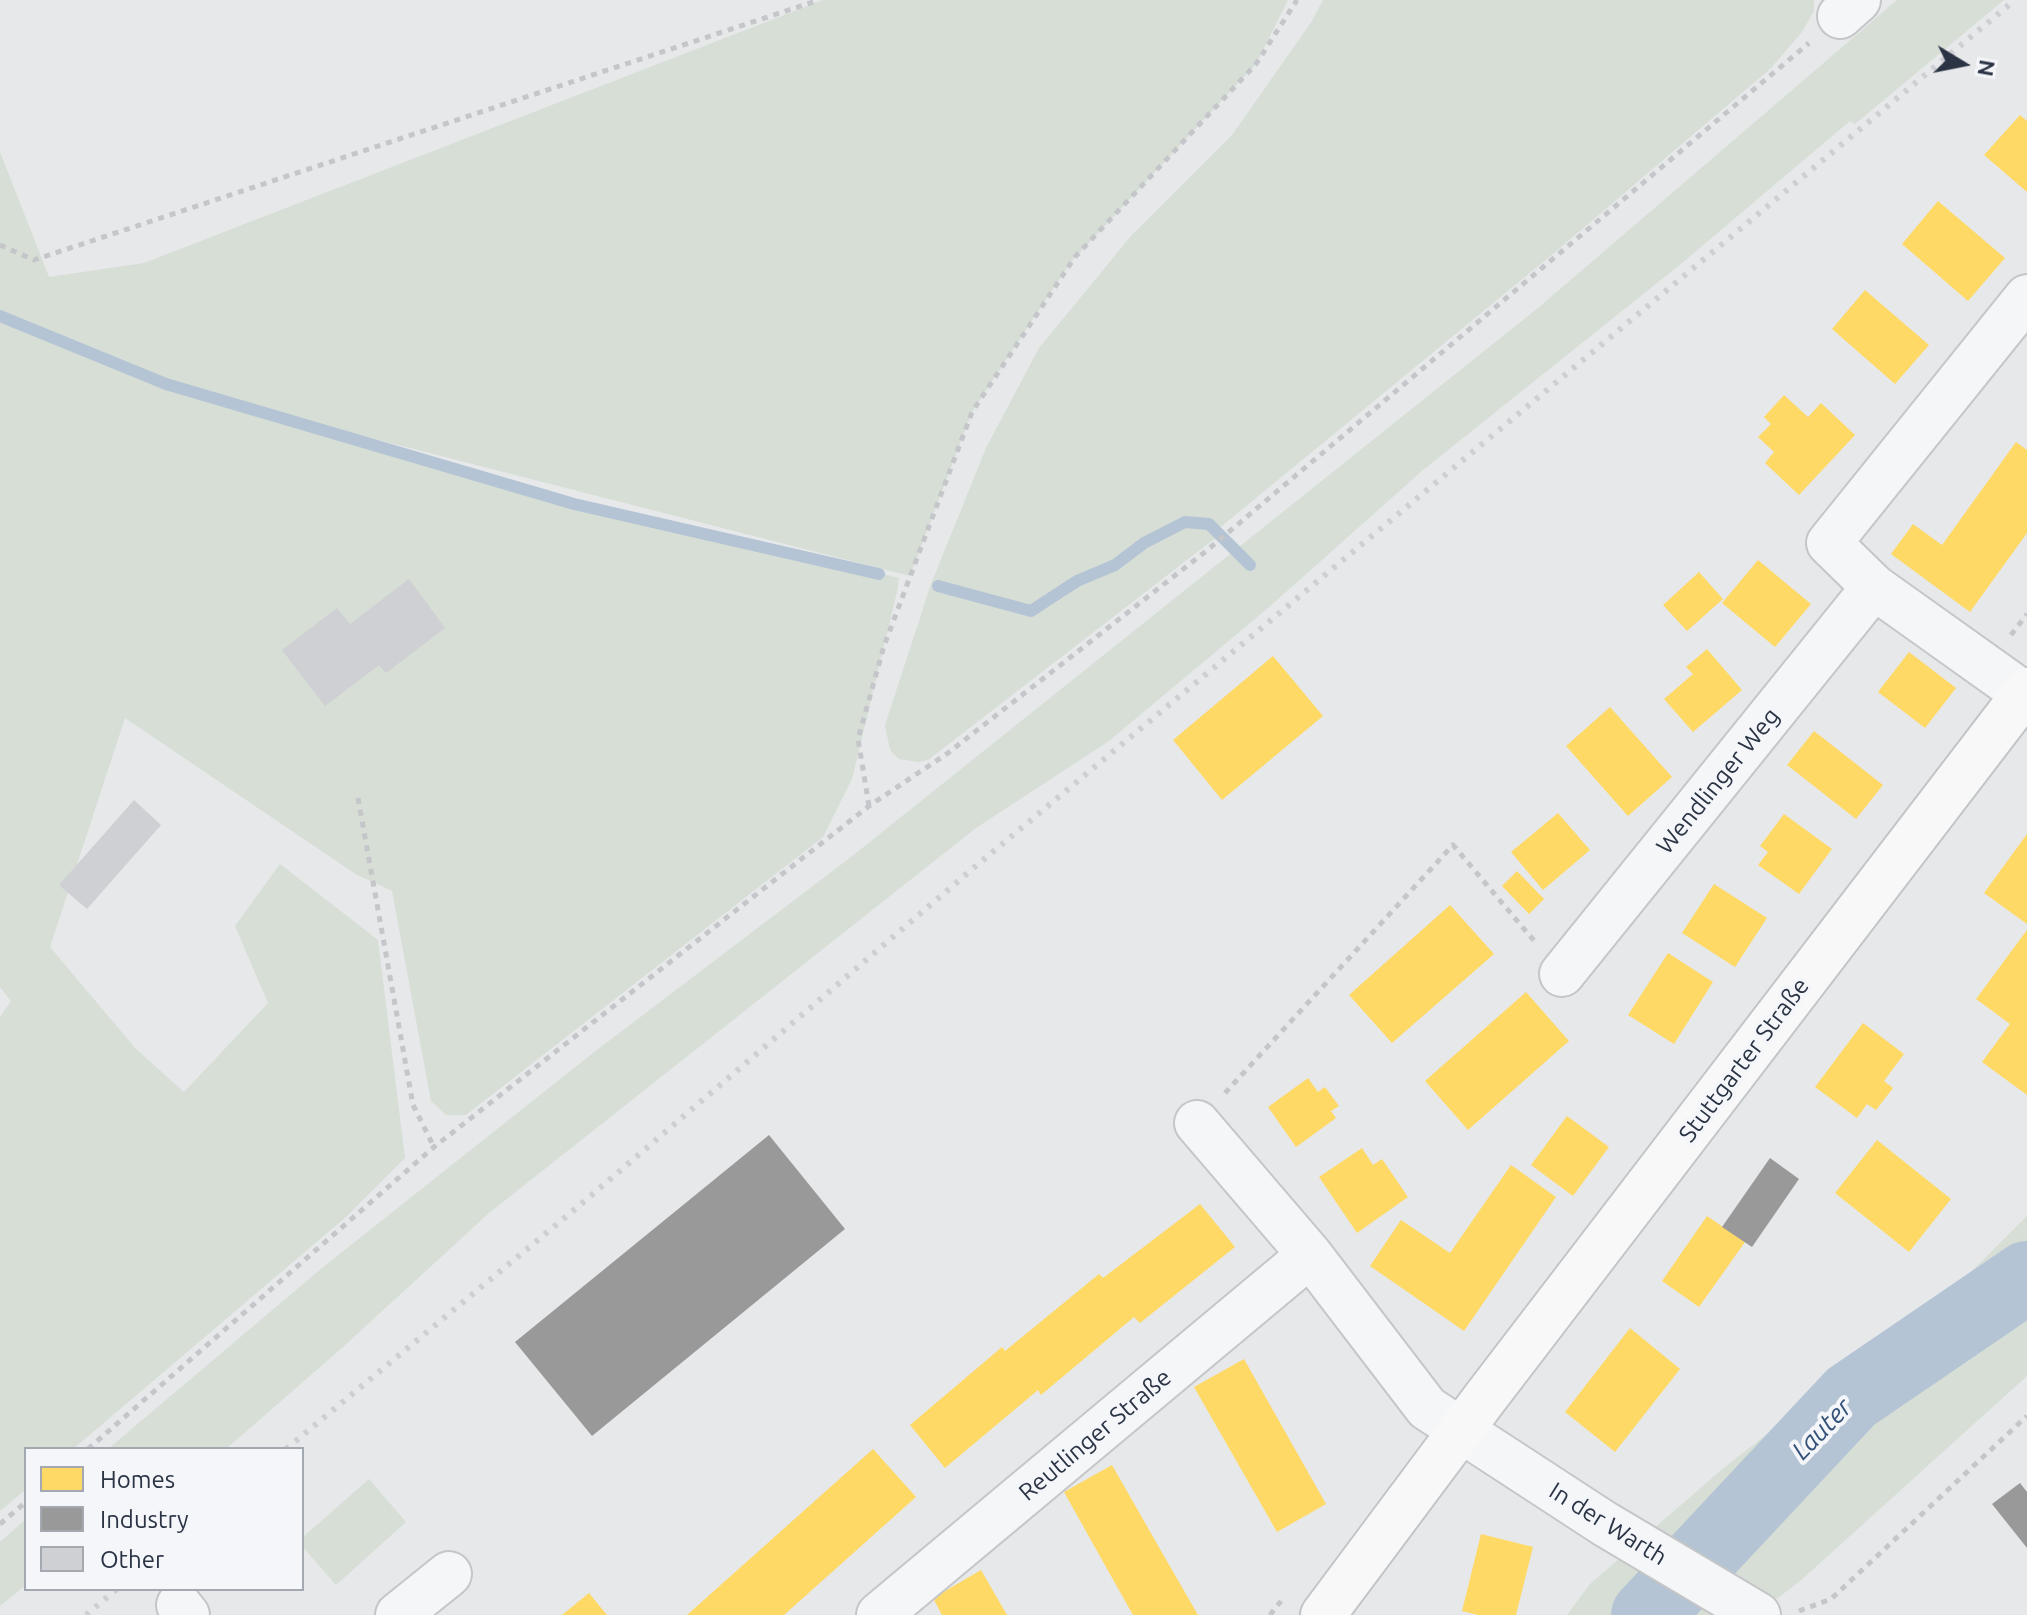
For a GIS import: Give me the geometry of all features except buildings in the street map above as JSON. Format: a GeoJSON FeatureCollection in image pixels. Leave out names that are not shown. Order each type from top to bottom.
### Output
{"type":"FeatureCollection","features":[{"type":"Feature","properties":{"kind":"main road","name":"Stuttgarter Straße"},"geometry":{"type":"LineString","coordinates":[[1323,1615],[1460,1430],[2026,694]]}},
{"type":"Feature","properties":{"kind":"street"},"geometry":{"type":"LineString","coordinates":[[2026,694],[1874,587],[1829,543],[2027,297]]}},
{"type":"Feature","properties":{"kind":"street","name":"Wendlinger Weg"},"geometry":{"type":"LineString","coordinates":[[1562,974],[1874,587]]}},
{"type":"Feature","properties":{"kind":"street"},"geometry":{"type":"LineString","coordinates":[[1197,1123],[1310,1255],[1427,1408],[1460,1430]]}},
{"type":"Feature","properties":{"kind":"street","name":"Reutlinger Straße"},"geometry":{"type":"LineString","coordinates":[[879,1615],[1310,1255]]}},
{"type":"Feature","properties":{"kind":"street","name":"In der Warth"},"geometry":{"type":"LineString","coordinates":[[1460,1430],[1605,1524],[1758,1615]]}},
{"type":"Feature","properties":{"kind":"street"},"geometry":{"type":"LineString","coordinates":[[398,1615],[449,1574]]}},
{"type":"Feature","properties":{"kind":"path"},"geometry":{"type":"LineString","coordinates":[[0,245],[34,260],[819,0]]}},
{"type":"Feature","properties":{"kind":"path"},"geometry":{"type":"LineString","coordinates":[[869,806],[858,739],[884,646],[972,412],[1075,257],[1256,64],[1297,0]]}},
{"type":"Feature","properties":{"kind":"path"},"geometry":{"type":"LineString","coordinates":[[90,1447],[434,1147],[869,806],[948,753],[1205,552],[1849,8]]}},
{"type":"Feature","properties":{"kind":"path"},"geometry":{"type":"LineString","coordinates":[[358,798],[413,1105],[434,1147]]}},
{"type":"Feature","properties":{"kind":"path"},"geometry":{"type":"LineString","coordinates":[[1197,1123],[1453,845],[1562,974]]}},
{"type":"Feature","properties":{"kind":"path"},"geometry":{"type":"LineString","coordinates":[[1787,1615],[1831,1599],[2027,1416]]}},
{"type":"Feature","properties":{"kind":"path"},"geometry":{"type":"LineString","coordinates":[[0,1524],[24,1504]]}},
{"type":"Feature","properties":{"kind":"shaded area"},"geometry":{"type":"Polygon","coordinates":[[[823,0],[1288,0],[1256,64],[1070,263],[972,412],[910,576],[234,403],[493,480],[899,578],[897,592],[852,779],[823,837],[466,1115],[446,1115],[431,1101],[392,891],[357,875],[125,718],[50,947],[135,1048],[184,1092],[268,1003],[235,926],[280,864],[378,940],[405,1158],[346,1217],[75,1447],[24,1447],[24,1491],[0,1511],[0,1017],[11,1001],[0,987],[0,152],[49,277],[144,263],[823,0]],[[22,323],[166,384],[190,391],[22,323]]]}},
{"type":"Feature","properties":{"kind":"shaded area"},"geometry":{"type":"Polygon","coordinates":[[[1323,0],[1814,0],[1814,11],[1802,32],[1770,69],[1554,253],[1217,530],[1212,527],[1218,536],[928,760],[899,759],[890,750],[885,725],[931,584],[986,448],[1039,348],[1131,236],[1232,135],[1312,21],[1323,0]]]}},
{"type":"Feature","properties":{"kind":"shaded area"},"geometry":{"type":"Polygon","coordinates":[[[1897,0],[2004,0],[1855,124],[1850,121],[1682,263],[1423,470],[1268,608],[1109,741],[976,828],[489,1213],[228,1447],[110,1447],[322,1268],[593,1053],[851,857],[1538,308],[1897,0]]]}},
{"type":"Feature","properties":{"kind":"shaded area"},"geometry":{"type":"Polygon","coordinates":[[[2027,1216],[2027,1376],[1799,1582],[1755,1615],[1567,1615],[1590,1584],[1720,1471],[1966,1277],[2027,1216]]]}},
{"type":"Feature","properties":{"kind":"shaded area"},"geometry":{"type":"Polygon","coordinates":[[[369,1479],[406,1522],[336,1585],[304,1548],[304,1536],[369,1479]]]}},
{"type":"Feature","properties":{"kind":"shaded area"},"geometry":{"type":"Polygon","coordinates":[[[24,1521],[24,1587],[0,1606],[0,1542],[24,1521]]]}},
{"type":"Feature","properties":{"kind":"waterway"},"geometry":{"type":"LineString","coordinates":[[0,316],[166,384],[574,504],[879,574]]}},
{"type":"Feature","properties":{"kind":"waterway"},"geometry":{"type":"LineString","coordinates":[[938,586],[1031,611],[1077,581],[1115,565],[1144,543],[1185,522],[1209,524],[1250,565]]}},
{"type":"Feature","properties":{"kind":"waterway","name":"Lauter"},"geometry":{"type":"LineString","coordinates":[[1647,1615],[1851,1397],[2027,1277]]}},
{"type":"Feature","properties":{"kind":"railway"},"geometry":{"type":"LineString","coordinates":[[288,1447],[580,1205],[977,865],[2015,0]]}},
{"type":"Feature","properties":{"kind":"railway"},"geometry":{"type":"LineString","coordinates":[[86,1615],[115,1591]]}}]}
